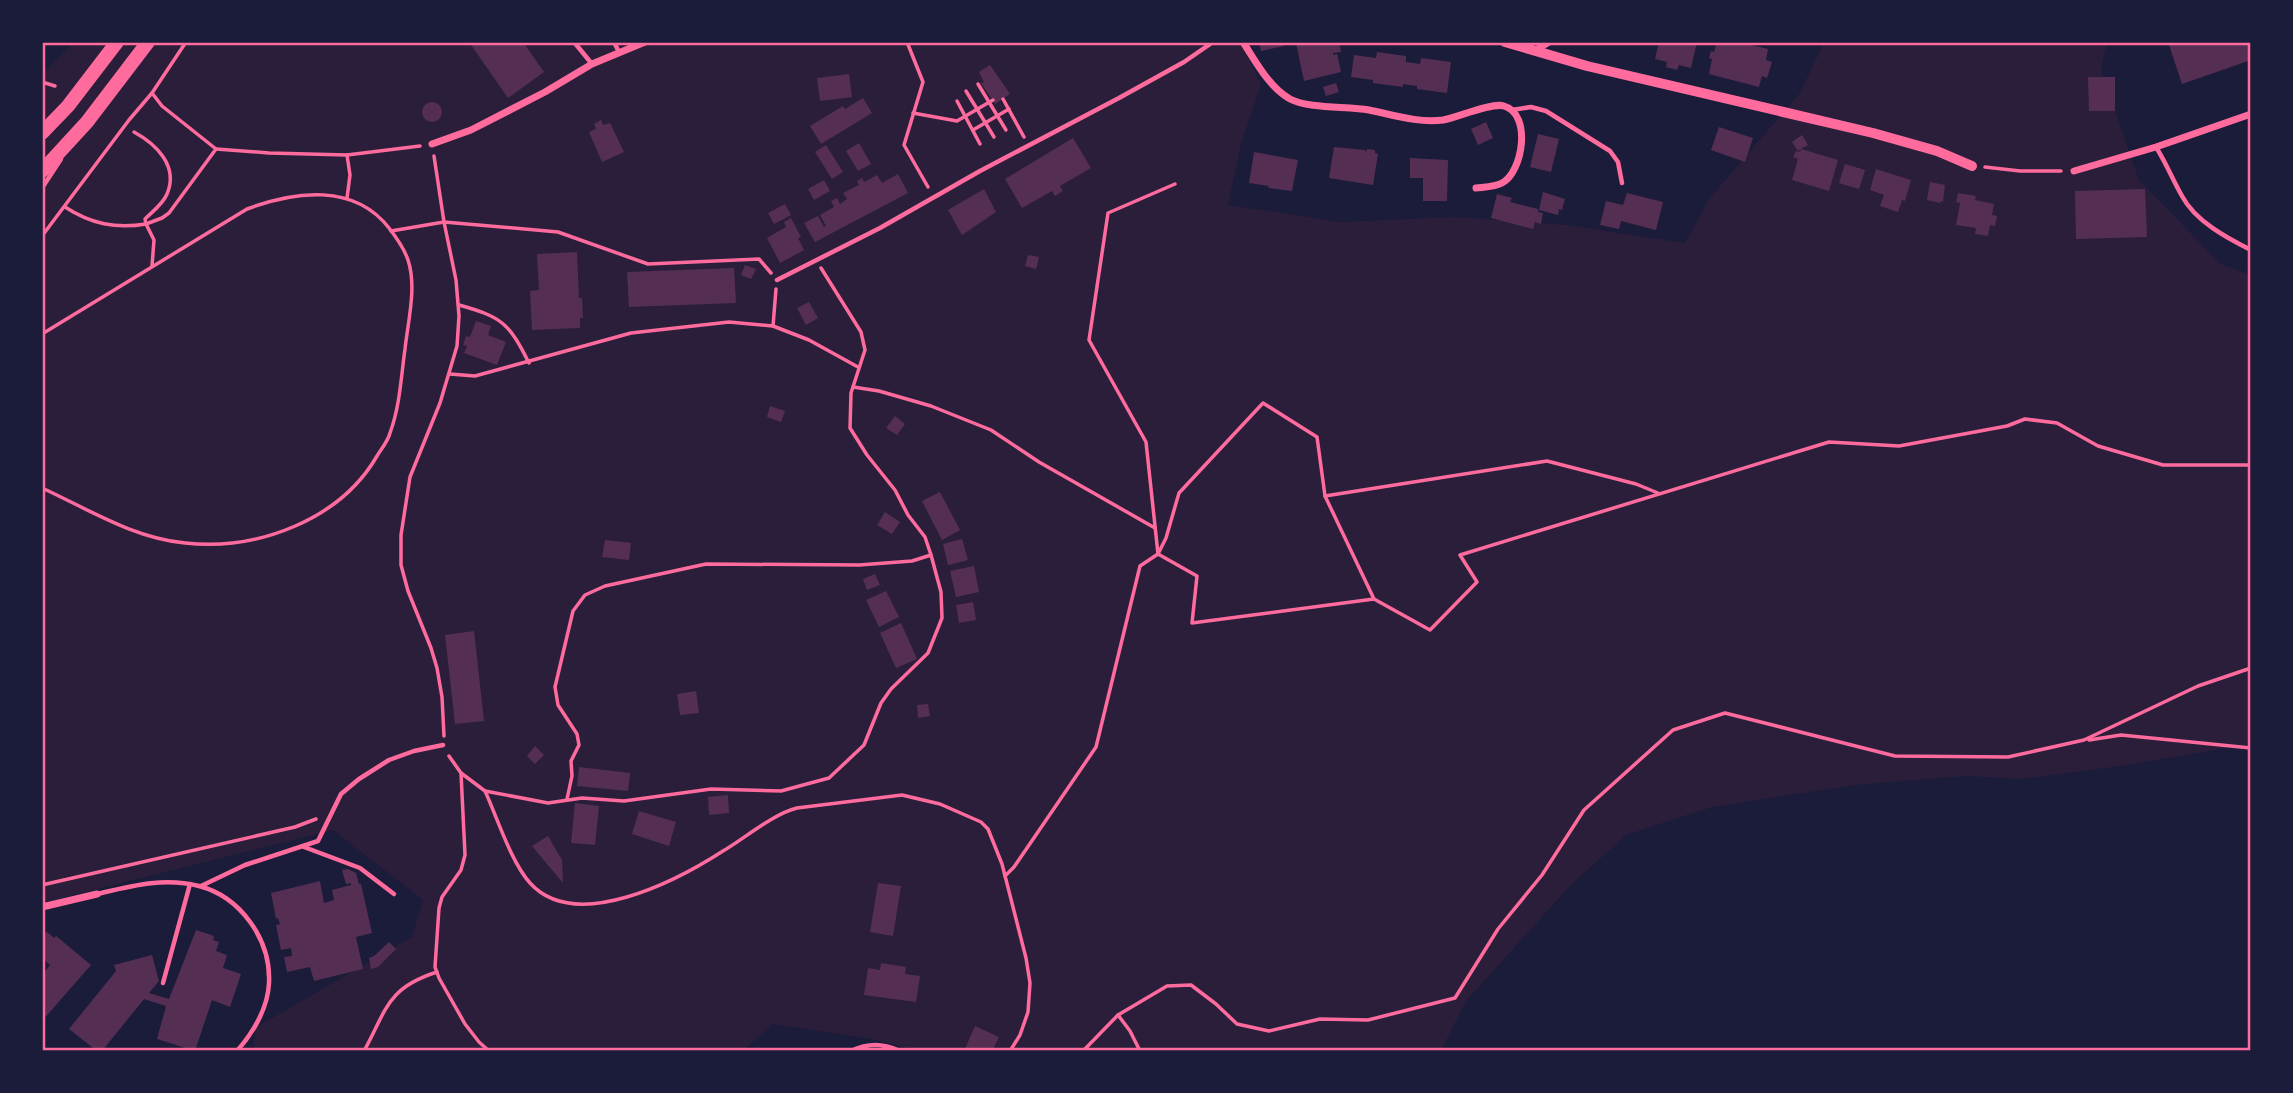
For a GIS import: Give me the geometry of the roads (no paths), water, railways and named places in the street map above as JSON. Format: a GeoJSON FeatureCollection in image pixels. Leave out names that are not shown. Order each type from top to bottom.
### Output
{"type":"FeatureCollection","features":[{"type":"Feature","properties":{"kind":"highway"},"geometry":{"type":"LineString","coordinates":[[42,133],[68,106],[117,42]]}},
{"type":"Feature","properties":{"kind":"highway"},"geometry":{"type":"LineString","coordinates":[[42,171],[87,121],[148,42]]}},
{"type":"Feature","properties":{"kind":"street"},"geometry":{"type":"LineString","coordinates":[[432,144],[496,117],[592,64],[645,42]]}},
{"type":"Feature","properties":{"kind":"street"},"geometry":{"type":"LineString","coordinates":[[1243,42],[1273,84],[1297,102],[1368,110],[1421,121],[1454,118],[1496,105],[1503,105],[1511,110],[1521,129],[1521,150],[1514,171],[1503,183],[1476,188]]}},
{"type":"Feature","properties":{"kind":"street"},"geometry":{"type":"LineString","coordinates":[[1505,42],[1587,66],[1873,133],[1937,151],[1972,166]]}},
{"type":"Feature","properties":{"kind":"street"},"geometry":{"type":"LineString","coordinates":[[1533,51],[1549,42]]}},
{"type":"Feature","properties":{"kind":"street"},"geometry":{"type":"LineString","coordinates":[[2074,171],[2156,147],[2251,114]]}},
{"type":"Feature","properties":{"kind":"street"},"geometry":{"type":"LineString","coordinates":[[42,907],[97,894]]}},
{"type":"Feature","properties":{"kind":"lane"},"geometry":{"type":"LineString","coordinates":[[574,42],[592,64]]}},
{"type":"Feature","properties":{"kind":"lane"},"geometry":{"type":"LineString","coordinates":[[614,42],[619,52]]}},
{"type":"Feature","properties":{"kind":"lane"},"geometry":{"type":"LineString","coordinates":[[777,280],[817,261],[1184,62],[1213,42]]}},
{"type":"Feature","properties":{"kind":"lane"},"geometry":{"type":"LineString","coordinates":[[1511,110],[1531,107],[1546,111],[1611,151],[1618,162],[1622,183]]}},
{"type":"Feature","properties":{"kind":"lane"},"geometry":{"type":"LineString","coordinates":[[42,188],[87,121]]}},
{"type":"Feature","properties":{"kind":"lane"},"geometry":{"type":"LineString","coordinates":[[2156,147],[2176,181],[2182,198],[2197,215],[2251,250]]}},
{"type":"Feature","properties":{"kind":"lane"},"geometry":{"type":"LineString","coordinates":[[200,886],[245,865],[318,842],[341,794],[389,760],[414,751],[443,746]]}},
{"type":"Feature","properties":{"kind":"lane"},"geometry":{"type":"LineString","coordinates":[[303,847],[359,868],[394,894]]}},
{"type":"Feature","properties":{"kind":"lane"},"geometry":{"type":"LineString","coordinates":[[97,894],[147,883],[190,884],[226,898],[247,916],[260,939],[268,962],[269,985],[264,1007],[250,1035],[237,1051]]}},
{"type":"Feature","properties":{"kind":"lane"},"geometry":{"type":"LineString","coordinates":[[163,983],[190,884]]}},
{"type":"Feature","properties":{"kind":"lane"},"geometry":{"type":"LineString","coordinates":[[851,1051],[863,1045],[877,1044],[900,1051]]}}]}
